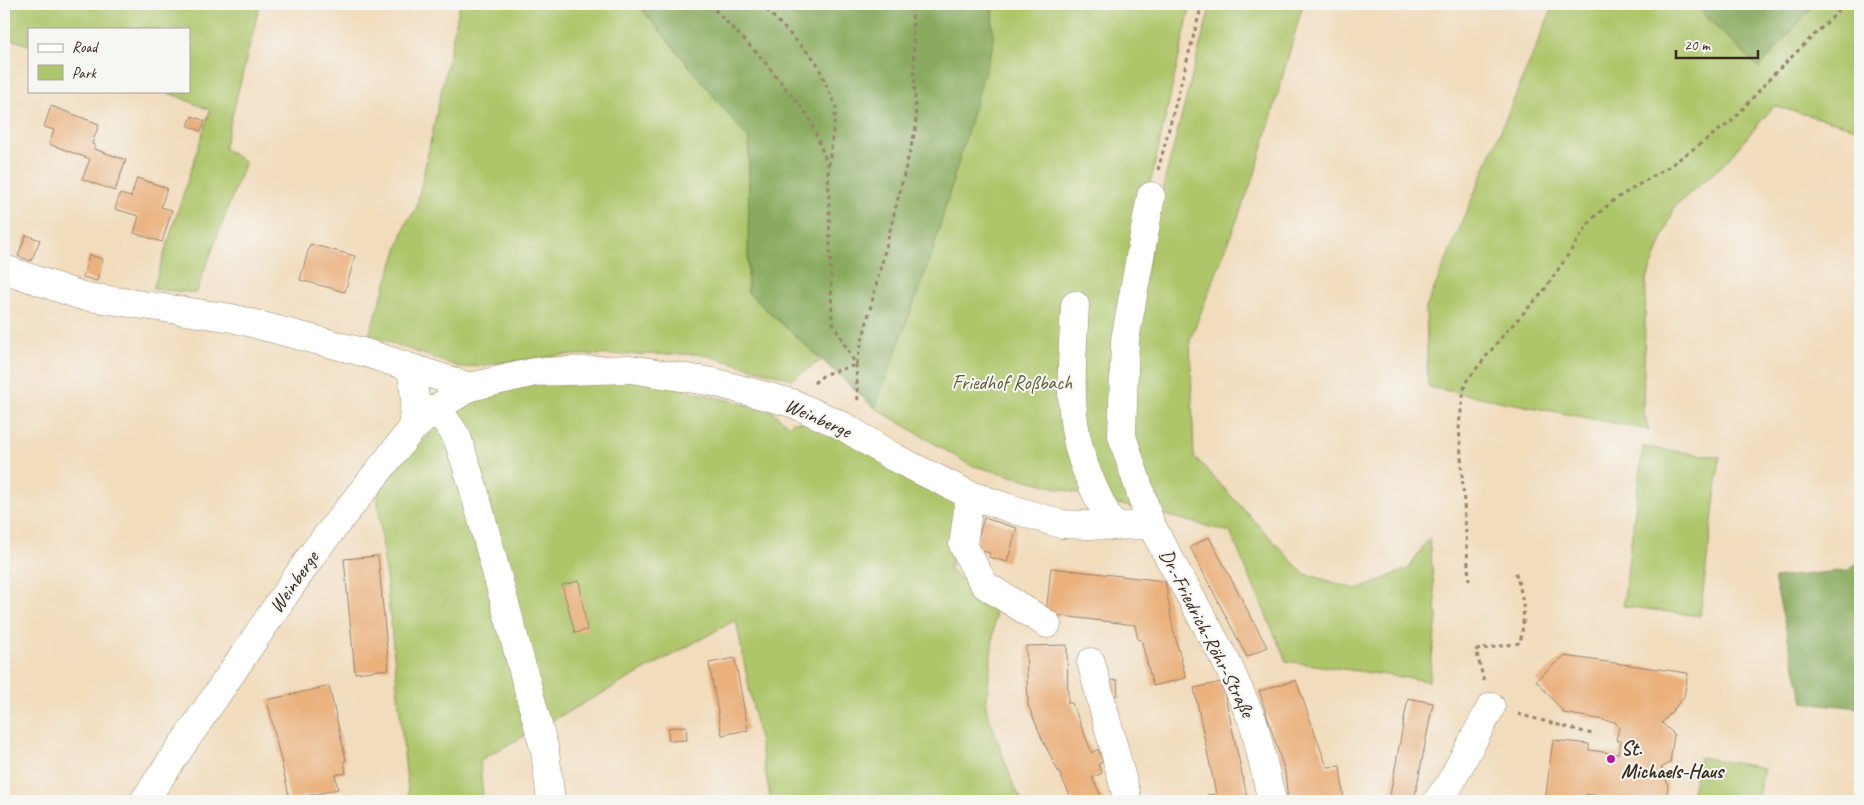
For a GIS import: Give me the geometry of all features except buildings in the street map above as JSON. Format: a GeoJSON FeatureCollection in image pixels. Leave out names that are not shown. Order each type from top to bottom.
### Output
{"type":"FeatureCollection","features":[{"type":"Feature","properties":{"kind":"street","name":"Dr.-Friedrich-Röhr-Straße"},"geometry":{"type":"LineString","coordinates":[[1152,196],[1125,340],[1122,436],[1151,525],[1226,661],[1254,724],[1272,801]]}},
{"type":"Feature","properties":{"kind":"street"},"geometry":{"type":"LineString","coordinates":[[4,270],[82,296],[232,318],[366,353],[470,387]]}},
{"type":"Feature","properties":{"kind":"street"},"geometry":{"type":"LineString","coordinates":[[1075,305],[1072,383],[1073,419],[1079,449],[1088,475],[1112,526]]}},
{"type":"Feature","properties":{"kind":"street"},"geometry":{"type":"LineString","coordinates":[[411,368],[415,398],[412,429]]}},
{"type":"Feature","properties":{"kind":"street","name":"Weinberge"},"geometry":{"type":"LineString","coordinates":[[144,801],[314,552],[412,429],[436,408],[470,387],[535,372],[630,369],[713,382],[792,403],[842,426],[893,457],[970,495],[1061,524],[1151,525]]}},
{"type":"Feature","properties":{"kind":"street"},"geometry":{"type":"LineString","coordinates":[[436,408],[457,436],[472,483],[545,751],[551,801]]}},
{"type":"Feature","properties":{"kind":"street"},"geometry":{"type":"LineString","coordinates":[[970,495],[963,545],[976,570],[985,584],[1047,624]]}},
{"type":"Feature","properties":{"kind":"street"},"geometry":{"type":"LineString","coordinates":[[1091,662],[1128,801]]}},
{"type":"Feature","properties":{"kind":"street"},"geometry":{"type":"LineString","coordinates":[[1437,801],[1449,785],[1491,707]]}},
{"type":"Feature","properties":{"kind":"path"},"geometry":{"type":"LineString","coordinates":[[709,4],[758,54],[809,117],[828,165]]}},
{"type":"Feature","properties":{"kind":"path"},"geometry":{"type":"LineString","coordinates":[[761,4],[816,62],[836,107],[828,165],[832,321],[856,365]]}},
{"type":"Feature","properties":{"kind":"path"},"geometry":{"type":"LineString","coordinates":[[859,409],[856,365],[916,127],[912,4]]}},
{"type":"Feature","properties":{"kind":"path"},"geometry":{"type":"LineString","coordinates":[[1152,196],[1202,4]]}},
{"type":"Feature","properties":{"kind":"path"},"geometry":{"type":"LineString","coordinates":[[1469,581],[1459,424],[1465,383],[1504,334],[1543,292],[1592,219],[1614,200],[1671,165],[1732,121],[1772,76],[1846,4]]}},
{"type":"Feature","properties":{"kind":"path"},"geometry":{"type":"LineString","coordinates":[[792,403],[824,374],[856,365]]}},
{"type":"Feature","properties":{"kind":"path"},"geometry":{"type":"LineString","coordinates":[[1491,707],[1476,650],[1520,643],[1525,619],[1524,600],[1515,571]]}},
{"type":"Feature","properties":{"kind":"path"},"geometry":{"type":"LineString","coordinates":[[1533,718],[1592,734]]}},
{"type":"Feature","properties":{"kind":"green space"},"geometry":{"type":"Polygon","coordinates":[[[4,4],[260,4],[224,148],[245,162],[196,293],[153,289],[210,110],[166,92],[190,92],[190,28],[28,28],[28,45],[4,37],[4,4]]]}},
{"type":"Feature","properties":{"kind":"green space"},"geometry":{"type":"Polygon","coordinates":[[[460,4],[638,4],[749,139],[748,293],[822,360],[792,379],[701,354],[562,355],[462,368],[369,335],[406,223],[416,209],[460,4]]]}},
{"type":"Feature","properties":{"kind":"green space"},"geometry":{"type":"Polygon","coordinates":[[[638,4],[992,4],[993,44],[931,256],[875,408],[748,293],[749,139],[638,4]]]}},
{"type":"Feature","properties":{"kind":"green space","name":"Friedhof Roßbach"},"geometry":{"type":"Polygon","coordinates":[[[992,4],[1191,4],[1122,309],[1137,509],[970,465],[875,408],[924,275],[993,44],[992,4]]]}},
{"type":"Feature","properties":{"kind":"green space"},"geometry":{"type":"Polygon","coordinates":[[[1211,4],[1303,4],[1256,171],[1190,340],[1194,456],[1303,573],[1358,590],[1409,568],[1429,538],[1437,618],[1429,681],[1286,661],[1230,532],[1153,512],[1132,436],[1133,345],[1159,202],[1211,4]]]}},
{"type":"Feature","properties":{"kind":"green space"},"geometry":{"type":"Polygon","coordinates":[[[1554,4],[1693,4],[1759,68],[1815,4],[1860,4],[1860,129],[1774,106],[1724,164],[1675,206],[1646,281],[1643,409],[1649,430],[1428,387],[1426,308],[1554,4]]]}},
{"type":"Feature","properties":{"kind":"green space"},"geometry":{"type":"Polygon","coordinates":[[[1693,4],[1815,4],[1759,68],[1693,4]]]}},
{"type":"Feature","properties":{"kind":"green space"},"geometry":{"type":"Polygon","coordinates":[[[554,380],[646,380],[772,411],[789,426],[792,422],[813,422],[962,501],[950,570],[996,607],[986,708],[1014,787],[1023,801],[771,801],[736,620],[480,760],[483,801],[409,801],[377,491],[397,466],[445,419],[472,397],[554,380]]]}},
{"type":"Feature","properties":{"kind":"green space"},"geometry":{"type":"Polygon","coordinates":[[[1643,447],[1720,457],[1700,616],[1623,606],[1643,447]]]}},
{"type":"Feature","properties":{"kind":"green space"},"geometry":{"type":"Polygon","coordinates":[[[1860,561],[1860,708],[1803,702],[1774,578],[1849,570],[1860,561]]]}},
{"type":"Feature","properties":{"kind":"green space"},"geometry":{"type":"Polygon","coordinates":[[[1700,757],[1764,768],[1757,801],[1690,801],[1700,757]]]}},
{"type":"Feature","properties":{"kind":"place","name":"St. Michaels-Haus"},"geometry":{"type":"Point","coordinates":[1611,759]}}]}
